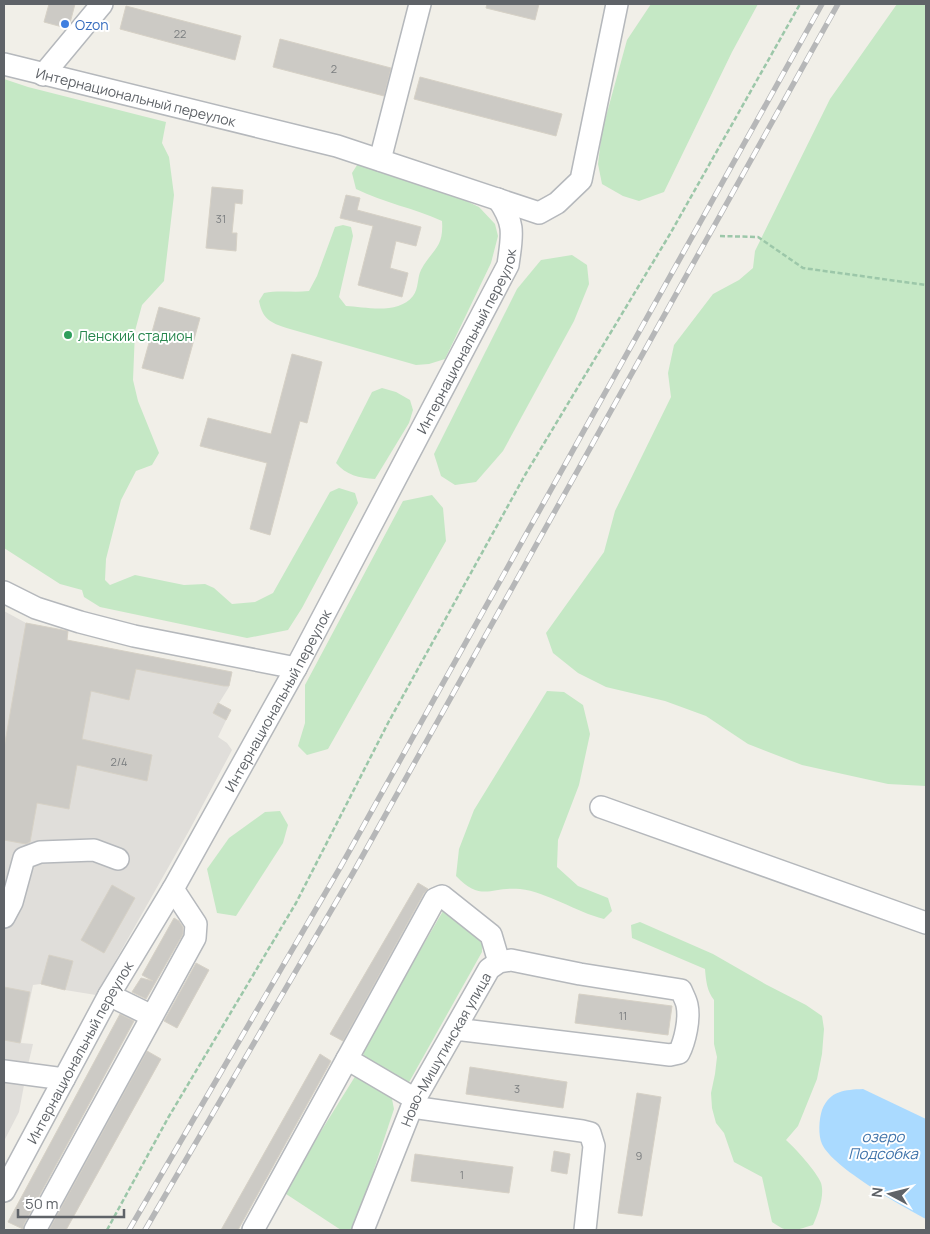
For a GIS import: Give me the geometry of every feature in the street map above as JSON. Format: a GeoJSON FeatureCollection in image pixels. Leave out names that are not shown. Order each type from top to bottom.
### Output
{"type":"FeatureCollection","features":[{"type":"Feature","properties":{"kind":"street"},"geometry":{"type":"LineString","coordinates":[[43,75],[102,4]]}},
{"type":"Feature","properties":{"kind":"street"},"geometry":{"type":"LineString","coordinates":[[380,160],[420,4]]}},
{"type":"Feature","properties":{"kind":"street","name":"Интернациональный переулок"},"geometry":{"type":"LineString","coordinates":[[4,64],[337,146],[540,213],[556,203],[581,180],[618,4]]}},
{"type":"Feature","properties":{"kind":"street","name":"Интернациональный переулок"},"geometry":{"type":"LineString","coordinates":[[4,1191],[109,995],[173,889],[296,668],[508,265],[513,231],[508,214],[498,199]]}},
{"type":"Feature","properties":{"kind":"street"},"geometry":{"type":"LineString","coordinates":[[4,592],[36,608],[134,636],[296,668]]}},
{"type":"Feature","properties":{"kind":"street"},"geometry":{"type":"LineString","coordinates":[[601,808],[926,923]]}},
{"type":"Feature","properties":{"kind":"street"},"geometry":{"type":"LineString","coordinates":[[4,917],[12,902],[24,858],[40,852],[94,850],[118,859]]}},
{"type":"Feature","properties":{"kind":"street"},"geometry":{"type":"LineString","coordinates":[[35,1230],[195,938],[196,924],[173,889]]}},
{"type":"Feature","properties":{"kind":"street"},"geometry":{"type":"LineString","coordinates":[[253,1230],[435,899],[442,896],[491,935],[499,962]]}},
{"type":"Feature","properties":{"kind":"street","name":"Ново-Мишутинская улица"},"geometry":{"type":"LineString","coordinates":[[363,1230],[413,1103],[488,969],[499,962],[511,960],[580,974],[680,990],[687,1004],[683,1046],[679,1053],[670,1055],[455,1029]]}},
{"type":"Feature","properties":{"kind":"street"},"geometry":{"type":"LineString","coordinates":[[109,995],[152,1016]]}},
{"type":"Feature","properties":{"kind":"street"},"geometry":{"type":"LineString","coordinates":[[347,1059],[413,1103],[590,1133],[594,1146],[585,1230]]}},
{"type":"Feature","properties":{"kind":"street"},"geometry":{"type":"LineString","coordinates":[[4,1070],[64,1079]]}},
{"type":"Feature","properties":{"kind":"path"},"geometry":{"type":"LineString","coordinates":[[107,1230],[168,1118],[296,903],[388,722],[525,475],[670,234],[800,4]]}},
{"type":"Feature","properties":{"kind":"path"},"geometry":{"type":"LineString","coordinates":[[720,236],[758,237],[803,268],[926,285]]}},
{"type":"Feature","properties":{"kind":"shaded area"},"geometry":{"type":"Polygon","coordinates":[[[4,611],[26,623],[68,631],[65,651],[69,652],[71,641],[232,672],[229,687],[219,703],[231,710],[218,737],[227,743],[232,750],[190,829],[96,995],[41,984],[33,985],[21,1043],[33,1044],[19,1112],[4,1141],[4,611]]]}},
{"type":"Feature","properties":{"kind":"green space"},"geometry":{"type":"Polygon","coordinates":[[[651,4],[758,4],[732,52],[664,192],[639,201],[623,196],[602,184],[598,164],[602,131],[627,40],[651,4]]]}},
{"type":"Feature","properties":{"kind":"green space"},"geometry":{"type":"Polygon","coordinates":[[[897,4],[926,4],[926,786],[888,784],[802,765],[748,744],[706,716],[665,701],[606,687],[578,673],[553,653],[546,633],[604,552],[615,511],[671,397],[668,373],[674,345],[713,294],[739,280],[753,268],[755,251],[830,99],[897,4]]]}},
{"type":"Feature","properties":{"kind":"green space","name":"Ленский стадион"},"geometry":{"type":"Polygon","coordinates":[[[4,79],[28,87],[166,122],[162,143],[169,157],[174,195],[164,281],[142,305],[135,331],[133,380],[138,401],[159,453],[152,465],[136,471],[121,500],[106,559],[105,580],[110,585],[135,575],[184,585],[205,584],[214,588],[232,604],[255,602],[273,593],[330,492],[339,488],[355,493],[358,503],[302,608],[288,630],[247,638],[100,607],[84,597],[82,590],[60,584],[4,548],[4,79]]]}},
{"type":"Feature","properties":{"kind":"green space"},"geometry":{"type":"Polygon","coordinates":[[[359,162],[456,196],[479,207],[495,224],[498,236],[491,263],[445,359],[429,364],[416,365],[284,327],[273,323],[263,313],[259,301],[264,293],[309,291],[317,276],[335,227],[343,225],[351,227],[353,236],[339,297],[346,306],[390,308],[407,302],[413,296],[421,270],[441,238],[442,221],[356,189],[352,173],[359,162]]]}},
{"type":"Feature","properties":{"kind":"green space"},"geometry":{"type":"Polygon","coordinates":[[[572,255],[587,265],[589,284],[574,321],[503,451],[476,482],[455,485],[441,476],[434,454],[517,289],[541,260],[572,255]]]}},
{"type":"Feature","properties":{"kind":"green space"},"geometry":{"type":"Polygon","coordinates":[[[382,388],[396,392],[410,400],[413,410],[409,423],[375,479],[358,477],[344,470],[336,463],[372,392],[382,388]]]}},
{"type":"Feature","properties":{"kind":"green space"},"geometry":{"type":"Polygon","coordinates":[[[432,495],[443,508],[446,541],[328,749],[307,755],[298,746],[305,723],[305,685],[403,501],[432,495]]]}},
{"type":"Feature","properties":{"kind":"green space"},"geometry":{"type":"Polygon","coordinates":[[[547,691],[564,692],[583,705],[590,734],[579,785],[558,840],[557,867],[578,886],[608,898],[612,911],[604,919],[530,891],[510,889],[480,891],[473,889],[456,876],[459,849],[474,810],[547,691]]]}},
{"type":"Feature","properties":{"kind":"green space"},"geometry":{"type":"Polygon","coordinates":[[[280,811],[288,825],[283,843],[236,916],[217,913],[207,869],[229,838],[265,812],[280,811]]]}},
{"type":"Feature","properties":{"kind":"green space"},"geometry":{"type":"Polygon","coordinates":[[[443,911],[451,912],[482,939],[482,952],[408,1084],[363,1061],[364,1046],[443,911]]]}},
{"type":"Feature","properties":{"kind":"green space"},"geometry":{"type":"Polygon","coordinates":[[[640,922],[713,954],[806,1005],[822,1016],[824,1029],[817,1079],[798,1126],[786,1140],[811,1167],[821,1183],[822,1199],[813,1225],[801,1229],[787,1230],[772,1222],[762,1177],[734,1162],[724,1133],[716,1123],[712,1108],[711,1093],[717,1057],[714,1044],[714,1000],[708,989],[705,969],[632,938],[631,925],[640,922]]]}},
{"type":"Feature","properties":{"kind":"green space"},"geometry":{"type":"Polygon","coordinates":[[[356,1075],[391,1094],[394,1109],[354,1230],[341,1230],[283,1192],[356,1075]]]}},
{"type":"Feature","properties":{"kind":"water","name":"озеро Подсобка"},"geometry":{"type":"Polygon","coordinates":[[[863,1089],[926,1119],[926,1219],[853,1175],[829,1154],[822,1144],[820,1122],[825,1103],[839,1092],[863,1089]]]}},
{"type":"Feature","properties":{"kind":"building"},"geometry":{"type":"Polygon","coordinates":[[[49,4],[75,4],[70,23],[66,28],[44,22],[49,4]]]}},
{"type":"Feature","properties":{"kind":"building"},"geometry":{"type":"Polygon","coordinates":[[[487,4],[539,4],[535,20],[486,8],[487,4]]]}},
{"type":"Feature","properties":{"kind":"building"},"geometry":{"type":"Polygon","coordinates":[[[126,6],[241,36],[235,60],[120,29],[126,6]]]}},
{"type":"Feature","properties":{"kind":"building"},"geometry":{"type":"Polygon","coordinates":[[[280,39],[391,68],[384,96],[273,67],[280,39]]]}},
{"type":"Feature","properties":{"kind":"building"},"geometry":{"type":"Polygon","coordinates":[[[420,77],[562,114],[556,136],[414,99],[420,77]]]}},
{"type":"Feature","properties":{"kind":"building"},"geometry":{"type":"Polygon","coordinates":[[[212,187],[243,190],[242,204],[235,203],[232,233],[237,233],[236,251],[206,248],[212,187]]]}},
{"type":"Feature","properties":{"kind":"building"},"geometry":{"type":"Polygon","coordinates":[[[346,195],[360,198],[357,210],[421,227],[416,246],[396,241],[390,268],[408,273],[402,297],[358,285],[373,226],[340,218],[346,195]]]}},
{"type":"Feature","properties":{"kind":"building"},"geometry":{"type":"Polygon","coordinates":[[[159,307],[200,318],[183,379],[142,368],[159,307]]]}},
{"type":"Feature","properties":{"kind":"building"},"geometry":{"type":"Polygon","coordinates":[[[292,354],[322,362],[307,423],[300,421],[270,535],[250,529],[267,463],[200,446],[208,418],[271,434],[292,354]]]}},
{"type":"Feature","properties":{"kind":"building"},"geometry":{"type":"Polygon","coordinates":[[[26,623],[68,631],[67,640],[232,672],[229,686],[224,686],[136,669],[129,700],[91,691],[82,739],[152,755],[147,781],[77,765],[69,809],[37,803],[30,842],[26,844],[4,840],[4,748],[26,623]]]}},
{"type":"Feature","properties":{"kind":"building"},"geometry":{"type":"Polygon","coordinates":[[[218,703],[231,710],[226,720],[213,713],[218,703]]]}},
{"type":"Feature","properties":{"kind":"building"},"geometry":{"type":"Polygon","coordinates":[[[418,883],[428,889],[424,893],[343,1041],[330,1034],[418,883]]]}},
{"type":"Feature","properties":{"kind":"building"},"geometry":{"type":"Polygon","coordinates":[[[112,885],[135,898],[104,953],[81,940],[112,885]]]}},
{"type":"Feature","properties":{"kind":"building"},"geometry":{"type":"Polygon","coordinates":[[[174,918],[183,927],[183,934],[146,999],[132,992],[141,978],[153,981],[142,975],[174,918]]]}},
{"type":"Feature","properties":{"kind":"building"},"geometry":{"type":"Polygon","coordinates":[[[49,955],[73,961],[65,990],[41,984],[49,955]]]}},
{"type":"Feature","properties":{"kind":"building"},"geometry":{"type":"Polygon","coordinates":[[[196,963],[209,970],[177,1028],[164,1021],[196,963]]]}},
{"type":"Feature","properties":{"kind":"building"},"geometry":{"type":"Polygon","coordinates":[[[4,987],[30,992],[20,1043],[4,1040],[4,987]]]}},
{"type":"Feature","properties":{"kind":"building"},"geometry":{"type":"Polygon","coordinates":[[[579,994],[672,1006],[668,1035],[575,1023],[579,994]]]}},
{"type":"Feature","properties":{"kind":"building"},"geometry":{"type":"Polygon","coordinates":[[[120,1014],[134,1021],[23,1229],[8,1222],[120,1014]]]}},
{"type":"Feature","properties":{"kind":"building"},"geometry":{"type":"Polygon","coordinates":[[[147,1051],[161,1059],[66,1230],[49,1230],[147,1051]]]}},
{"type":"Feature","properties":{"kind":"building"},"geometry":{"type":"Polygon","coordinates":[[[320,1054],[331,1061],[238,1230],[221,1230],[320,1054]]]}},
{"type":"Feature","properties":{"kind":"building"},"geometry":{"type":"Polygon","coordinates":[[[470,1067],[567,1082],[563,1108],[466,1094],[470,1067]]]}},
{"type":"Feature","properties":{"kind":"building"},"geometry":{"type":"Polygon","coordinates":[[[637,1093],[661,1097],[642,1216],[618,1213],[637,1093]]]}},
{"type":"Feature","properties":{"kind":"building"},"geometry":{"type":"Polygon","coordinates":[[[554,1151],[570,1154],[567,1174],[551,1171],[554,1151]]]}},
{"type":"Feature","properties":{"kind":"building"},"geometry":{"type":"Polygon","coordinates":[[[415,1154],[513,1167],[509,1193],[411,1181],[415,1154]]]}},
{"type":"Feature","properties":{"kind":"railway"},"geometry":{"type":"LineString","coordinates":[[129,1230],[341,866],[822,4]]}},
{"type":"Feature","properties":{"kind":"railway"},"geometry":{"type":"LineString","coordinates":[[145,1230],[353,873],[838,4]]}},
{"type":"Feature","properties":{"kind":"place","name":"Ozon"},"geometry":{"type":"Point","coordinates":[65,24]}},
{"type":"Feature","properties":{"kind":"place","name":"Ленский стадион"},"geometry":{"type":"Point","coordinates":[68,335]}}]}
